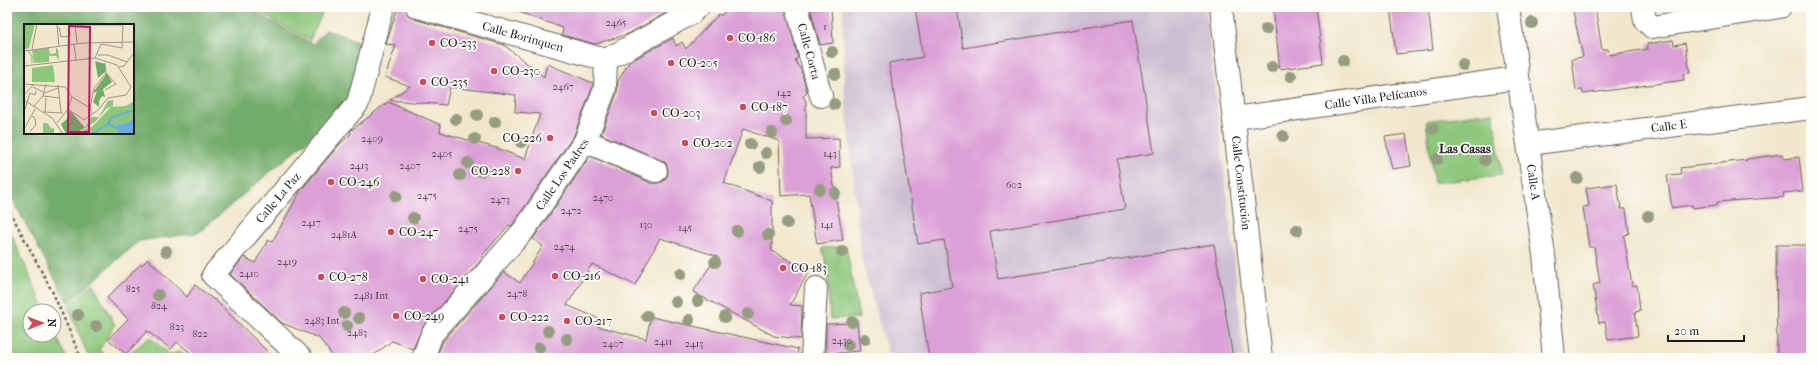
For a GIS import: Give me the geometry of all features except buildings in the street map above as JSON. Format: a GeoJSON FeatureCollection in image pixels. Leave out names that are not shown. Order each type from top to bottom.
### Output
{"type":"FeatureCollection","features":[{"type":"Feature","properties":{"kind":"street","name":"Calle La Paz"},"geometry":{"type":"LineString","coordinates":[[301,358],[212,275],[358,104],[383,7]]}},
{"type":"Feature","properties":{"kind":"street","name":"Calle Borinquen"},"geometry":{"type":"LineString","coordinates":[[417,7],[606,60]]}},
{"type":"Feature","properties":{"kind":"street"},"geometry":{"type":"LineString","coordinates":[[606,60],[690,14],[698,7]]}},
{"type":"Feature","properties":{"kind":"street","name":"Calle Corta"},"geometry":{"type":"LineString","coordinates":[[797,7],[821,96]]}},
{"type":"Feature","properties":{"kind":"street","name":"Calle Constitución"},"geometry":{"type":"LineString","coordinates":[[1221,7],[1235,118],[1261,358]]}},
{"type":"Feature","properties":{"kind":"street","name":"Calle A"},"geometry":{"type":"LineString","coordinates":[[1508,7],[1517,78],[1544,255],[1554,358]]}},
{"type":"Feature","properties":{"kind":"street"},"geometry":{"type":"LineString","coordinates":[[1643,7],[1645,20],[1652,27],[1780,7]]}},
{"type":"Feature","properties":{"kind":"street","name":"Calle Los Padres"},"geometry":{"type":"LineString","coordinates":[[424,358],[432,334],[524,230],[585,141],[605,89],[606,60]]}},
{"type":"Feature","properties":{"kind":"street","name":"Calle Villa Pelícanos"},"geometry":{"type":"LineString","coordinates":[[1235,118],[1517,78]]}},
{"type":"Feature","properties":{"kind":"street","name":"Calle E"},"geometry":{"type":"LineString","coordinates":[[1528,144],[1811,108]]}},
{"type":"Feature","properties":{"kind":"street"},"geometry":{"type":"LineString","coordinates":[[585,141],[656,171]]}},
{"type":"Feature","properties":{"kind":"street"},"geometry":{"type":"LineString","coordinates":[[812,358],[816,288]]}},
{"type":"Feature","properties":{"kind":"path"},"geometry":{"type":"LineString","coordinates":[[7,206],[53,293],[82,358]]}},
{"type":"Feature","properties":{"kind":"shaded area"},"geometry":{"type":"Polygon","coordinates":[[[843,7],[1205,7],[1233,248],[1244,358],[889,358],[862,261],[844,87],[843,7]]]}},
{"type":"Feature","properties":{"kind":"green space"},"geometry":{"type":"Polygon","coordinates":[[[7,7],[246,7],[313,44],[326,30],[370,45],[353,102],[198,233],[139,241],[68,303],[7,189],[7,7]]]}},
{"type":"Feature","properties":{"kind":"green space"},"geometry":{"type":"Polygon","coordinates":[[[250,7],[325,7],[310,40],[250,7]]]}},
{"type":"Feature","properties":{"kind":"green space"},"geometry":{"type":"Polygon","coordinates":[[[1493,112],[1502,175],[1434,183],[1426,121],[1493,112]]]}},
{"type":"Feature","properties":{"kind":"green space"},"geometry":{"type":"Polygon","coordinates":[[[7,224],[42,303],[22,303],[22,343],[60,343],[67,358],[7,358],[7,224]]]}},
{"type":"Feature","properties":{"kind":"green space"},"geometry":{"type":"Polygon","coordinates":[[[846,246],[859,318],[830,319],[827,266],[822,248],[846,246]]]}},
{"type":"Feature","properties":{"kind":"green space"},"geometry":{"type":"Polygon","coordinates":[[[93,284],[115,325],[99,350],[107,358],[89,358],[68,306],[93,284]]]}},
{"type":"Feature","properties":{"kind":"green space"},"geometry":{"type":"Polygon","coordinates":[[[150,337],[170,355],[180,351],[189,358],[124,358],[150,337]]]}},
{"type":"Feature","properties":{"kind":"place","name":"CO-186"},"geometry":{"type":"Point","coordinates":[730,38]}},
{"type":"Feature","properties":{"kind":"place","name":"CO-233"},"geometry":{"type":"Point","coordinates":[432,43]}},
{"type":"Feature","properties":{"kind":"place","name":"CO-205"},"geometry":{"type":"Point","coordinates":[671,63]}},
{"type":"Feature","properties":{"kind":"place","name":"CO-230"},"geometry":{"type":"Point","coordinates":[494,71]}},
{"type":"Feature","properties":{"kind":"place","name":"CO-235"},"geometry":{"type":"Point","coordinates":[423,82]}},
{"type":"Feature","properties":{"kind":"place","name":"CO-187"},"geometry":{"type":"Point","coordinates":[743,107]}},
{"type":"Feature","properties":{"kind":"place","name":"CO-203"},"geometry":{"type":"Point","coordinates":[654,113]}},
{"type":"Feature","properties":{"kind":"place","name":"CO-226"},"geometry":{"type":"Point","coordinates":[550,138]}},
{"type":"Feature","properties":{"kind":"place","name":"CO-202"},"geometry":{"type":"Point","coordinates":[685,143]}},
{"type":"Feature","properties":{"kind":"place","name":"CO-228"},"geometry":{"type":"Point","coordinates":[518,171]}},
{"type":"Feature","properties":{"kind":"place","name":"CO-246"},"geometry":{"type":"Point","coordinates":[331,182]}},
{"type":"Feature","properties":{"kind":"place","name":"CO-247"},"geometry":{"type":"Point","coordinates":[391,232]}},
{"type":"Feature","properties":{"kind":"place","name":"CO-183"},"geometry":{"type":"Point","coordinates":[783,268]}},
{"type":"Feature","properties":{"kind":"place","name":"CO-216"},"geometry":{"type":"Point","coordinates":[555,276]}},
{"type":"Feature","properties":{"kind":"place","name":"CO-278"},"geometry":{"type":"Point","coordinates":[321,277]}},
{"type":"Feature","properties":{"kind":"place","name":"CO-241"},"geometry":{"type":"Point","coordinates":[423,279]}},
{"type":"Feature","properties":{"kind":"place","name":"CO-249"},"geometry":{"type":"Point","coordinates":[396,316]}},
{"type":"Feature","properties":{"kind":"place","name":"CO-222"},"geometry":{"type":"Point","coordinates":[502,317]}},
{"type":"Feature","properties":{"kind":"place","name":"CO-217"},"geometry":{"type":"Point","coordinates":[567,321]}},
{"type":"Feature","properties":{"kind":"district","name":"Las Casas"},"geometry":{"type":"Point","coordinates":[1465,148]}}]}
